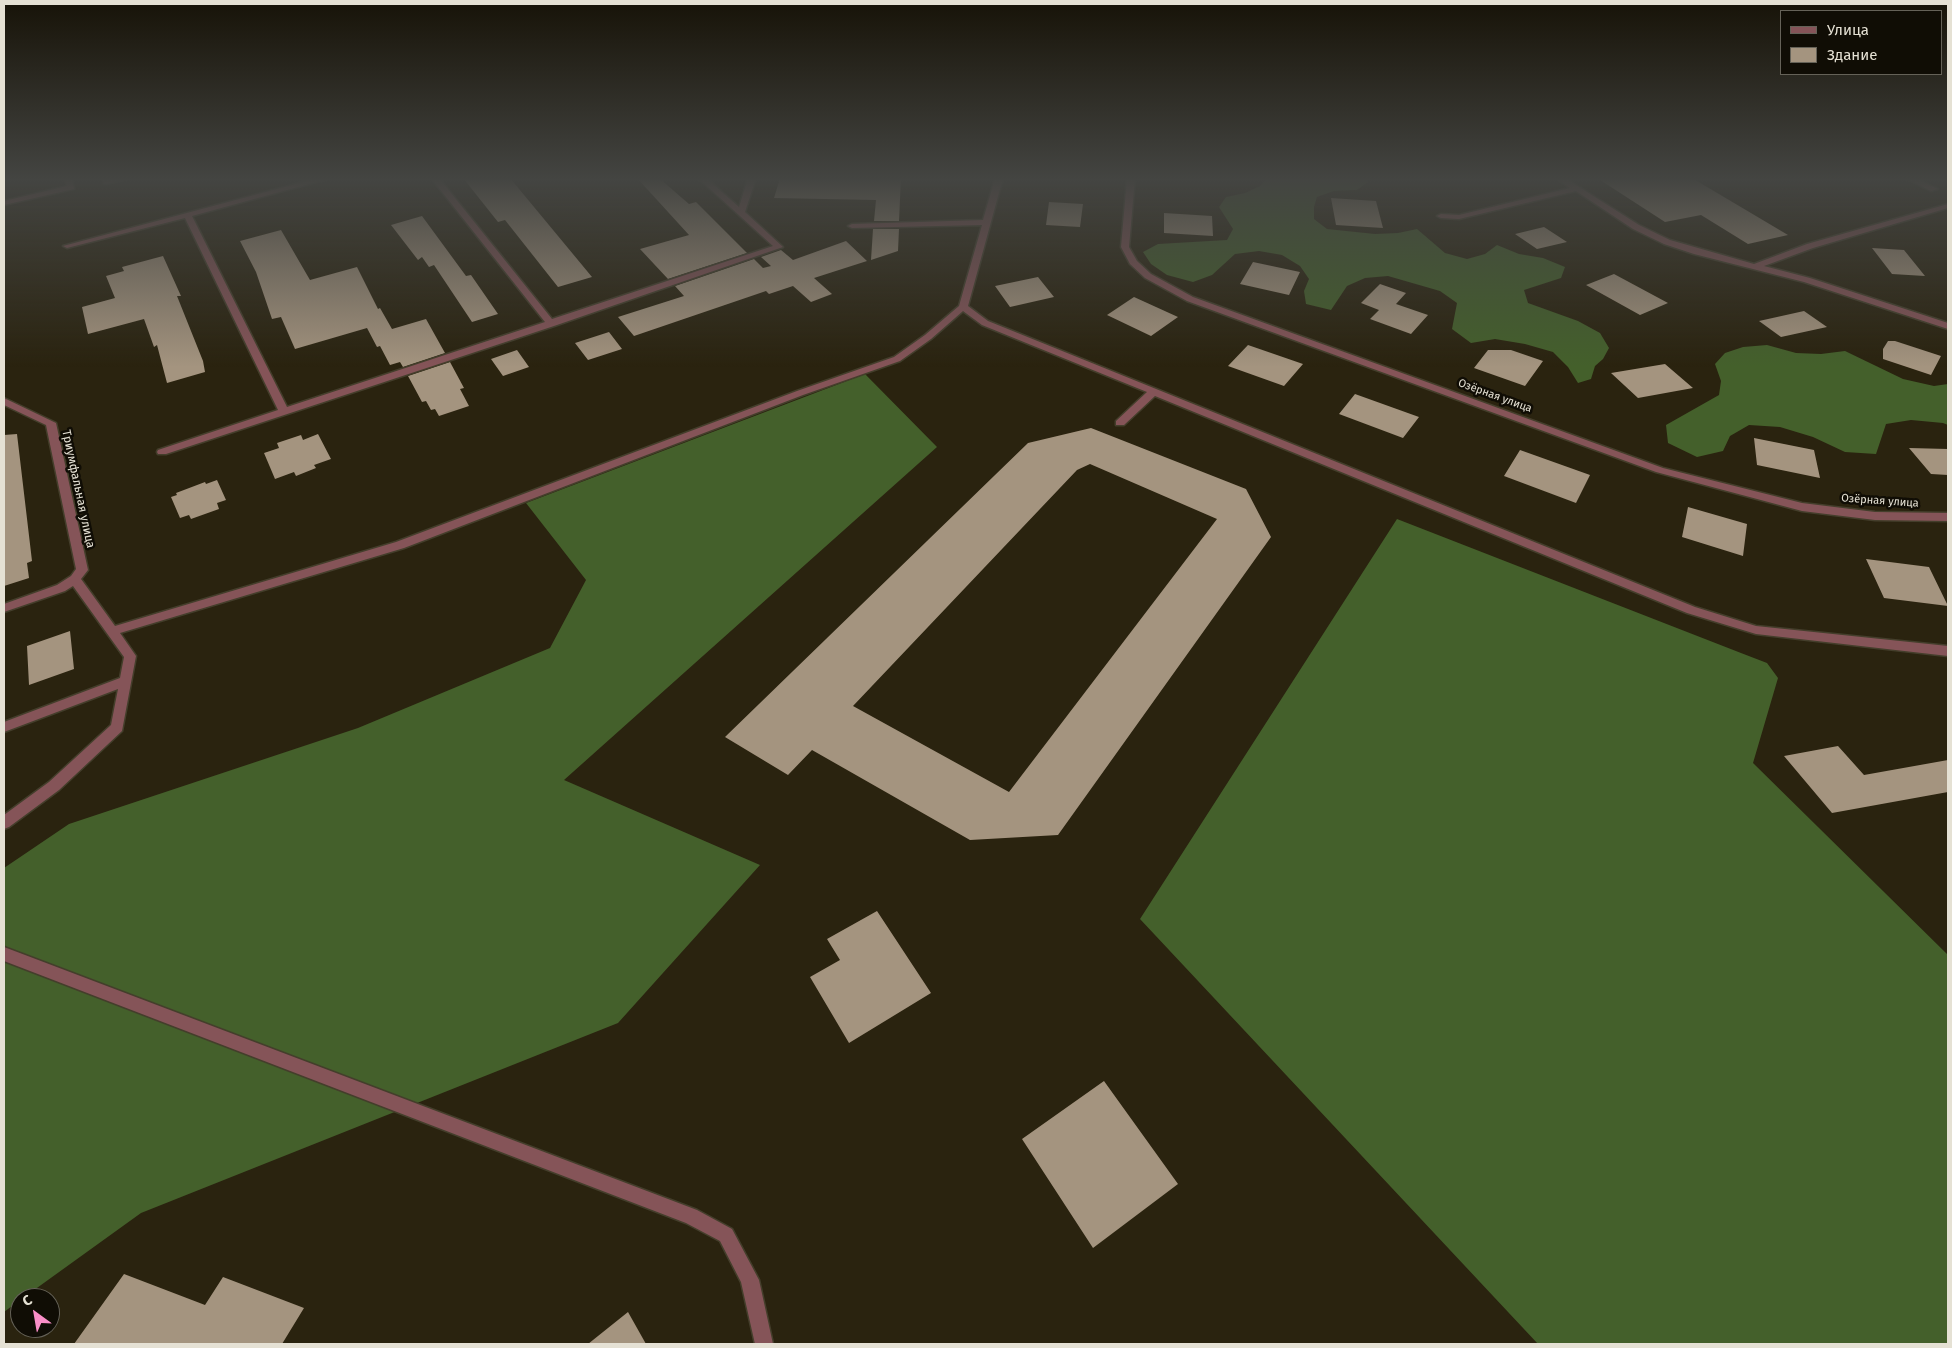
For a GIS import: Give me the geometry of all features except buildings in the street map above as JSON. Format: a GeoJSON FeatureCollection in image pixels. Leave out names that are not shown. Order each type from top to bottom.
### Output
{"type":"FeatureCollection","features":[{"type":"Feature","properties":{"kind":"street"},"geometry":{"type":"LineString","coordinates":[[67,246],[86,241]]}},
{"type":"Feature","properties":{"kind":"street"},"geometry":{"type":"LineString","coordinates":[[200,241],[227,299],[284,412]]}},
{"type":"Feature","properties":{"kind":"street"},"geometry":{"type":"LineString","coordinates":[[485,241],[551,324]]}},
{"type":"Feature","properties":{"kind":"street"},"geometry":{"type":"LineString","coordinates":[[162,452],[779,247],[772,241]]}},
{"type":"Feature","properties":{"kind":"street"},"geometry":{"type":"LineString","coordinates":[[112,631],[400,545],[791,396],[897,359],[928,337],[963,306],[982,241]]}},
{"type":"Feature","properties":{"kind":"street","name":"Озёрная улица"},"geometry":{"type":"LineString","coordinates":[[1126,241],[1125,247],[1133,262],[1148,276],[1190,299],[1660,470],[1802,507],[1875,516],[1948,517]]}},
{"type":"Feature","properties":{"kind":"street"},"geometry":{"type":"LineString","coordinates":[[1665,241],[1697,252],[1756,266],[1948,326]]}},
{"type":"Feature","properties":{"kind":"street"},"geometry":{"type":"LineString","coordinates":[[1756,266],[1828,241]]}},
{"type":"Feature","properties":{"kind":"street"},"geometry":{"type":"LineString","coordinates":[[963,306],[985,323],[1691,610],[1756,630],[1948,651]]}},
{"type":"Feature","properties":{"kind":"street"},"geometry":{"type":"LineString","coordinates":[[1120,423],[1154,391]]}},
{"type":"Feature","properties":{"kind":"street","name":"Триумфальная улица"},"geometry":{"type":"LineString","coordinates":[[4,402],[51,423],[82,570],[75,579]]}},
{"type":"Feature","properties":{"kind":"street"},"geometry":{"type":"LineString","coordinates":[[4,608],[61,588],[75,579],[130,656],[117,727],[54,786],[4,824]]}},
{"type":"Feature","properties":{"kind":"street"},"geometry":{"type":"LineString","coordinates":[[4,727],[126,681]]}},
{"type":"Feature","properties":{"kind":"street"},"geometry":{"type":"LineString","coordinates":[[4,954],[691,1216],[726,1234],[750,1280],[764,1344]]}},
{"type":"Feature","properties":{"kind":"green space"},"geometry":{"type":"Polygon","coordinates":[[[1211,241],[1431,241],[1445,253],[1467,259],[1485,254],[1497,245],[1519,254],[1543,258],[1565,267],[1561,278],[1524,290],[1528,303],[1578,321],[1600,333],[1609,348],[1603,359],[1595,366],[1591,379],[1578,383],[1568,367],[1553,352],[1525,344],[1495,339],[1471,343],[1452,329],[1457,303],[1440,291],[1388,276],[1365,278],[1347,286],[1331,310],[1306,304],[1304,291],[1309,279],[1300,266],[1282,255],[1259,251],[1235,254],[1212,275],[1193,282],[1167,275],[1151,264],[1143,252],[1158,244],[1211,241]]]}},
{"type":"Feature","properties":{"kind":"green space"},"geometry":{"type":"Polygon","coordinates":[[[1767,345],[1796,353],[1821,354],[1845,351],[1903,379],[1934,386],[1948,384],[1948,425],[1911,420],[1886,424],[1876,454],[1845,452],[1813,437],[1780,427],[1749,425],[1730,436],[1723,451],[1697,457],[1668,443],[1666,425],[1719,395],[1721,381],[1715,364],[1725,353],[1743,347],[1767,345]]]}},
{"type":"Feature","properties":{"kind":"green space"},"geometry":{"type":"Polygon","coordinates":[[[865,374],[937,447],[564,780],[760,865],[618,1023],[141,1213],[37,1288],[10,1288],[10,1308],[4,1312],[4,868],[69,824],[358,728],[550,648],[586,580],[526,503],[865,374]]]}},
{"type":"Feature","properties":{"kind":"green space"},"geometry":{"type":"Polygon","coordinates":[[[1397,519],[1767,663],[1778,678],[1753,763],[1948,955],[1948,1344],[1538,1344],[1140,919],[1397,519]]]}}]}
